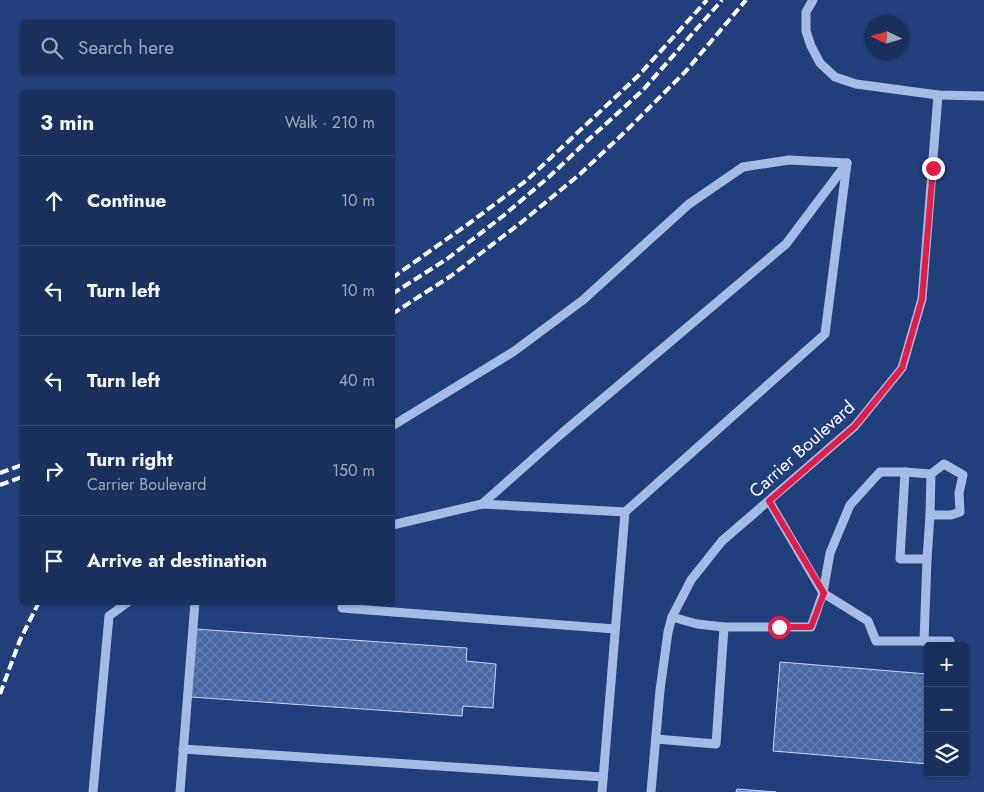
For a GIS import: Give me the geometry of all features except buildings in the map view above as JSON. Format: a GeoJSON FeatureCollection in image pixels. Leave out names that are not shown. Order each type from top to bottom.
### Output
{"type":"FeatureCollection","features":[{"type":"Feature","properties":{"kind":"street"},"geometry":{"type":"LineString","coordinates":[[812,0],[806,12],[806,31],[820,63],[835,77],[856,84],[938,96],[984,96]]}},
{"type":"Feature","properties":{"kind":"street","name":"Carrier Boulevard"},"geometry":{"type":"LineString","coordinates":[[651,792],[662,680],[672,617],[690,580],[722,542],[855,426],[902,368],[922,299],[938,96]]}},
{"type":"Feature","properties":{"kind":"street"},"geometry":{"type":"LineString","coordinates":[[395,424],[513,352],[583,300],[689,204],[743,167],[789,160],[847,163]]}},
{"type":"Feature","properties":{"kind":"street"},"geometry":{"type":"LineString","coordinates":[[482,504],[561,434],[786,244],[847,163]]}},
{"type":"Feature","properties":{"kind":"street"},"geometry":{"type":"LineString","coordinates":[[602,792],[625,512],[825,334],[847,163]]}},
{"type":"Feature","properties":{"kind":"street"},"geometry":{"type":"LineString","coordinates":[[672,617],[697,624],[724,627],[811,627],[824,593],[830,553],[850,505],[880,472],[931,474],[944,464],[963,475],[959,493],[960,512],[951,515],[930,515]]}},
{"type":"Feature","properties":{"kind":"street"},"geometry":{"type":"LineString","coordinates":[[905,472],[900,559],[927,559]]}},
{"type":"Feature","properties":{"kind":"street"},"geometry":{"type":"LineString","coordinates":[[924,641],[931,474]]}},
{"type":"Feature","properties":{"kind":"street"},"geometry":{"type":"LineString","coordinates":[[769,501],[824,593],[868,621],[876,641],[950,642]]}},
{"type":"Feature","properties":{"kind":"street"},"geometry":{"type":"LineString","coordinates":[[395,524],[482,504],[625,512]]}},
{"type":"Feature","properties":{"kind":"street"},"geometry":{"type":"LineString","coordinates":[[93,792],[109,616],[124,605]]}},
{"type":"Feature","properties":{"kind":"street"},"geometry":{"type":"LineString","coordinates":[[180,792],[196,605]]}},
{"type":"Feature","properties":{"kind":"street"},"geometry":{"type":"LineString","coordinates":[[342,605],[342,608],[615,629]]}},
{"type":"Feature","properties":{"kind":"street"},"geometry":{"type":"LineString","coordinates":[[656,739],[716,744],[724,627]]}},
{"type":"Feature","properties":{"kind":"street"},"geometry":{"type":"LineString","coordinates":[[183,749],[603,777]]}},
{"type":"Feature","properties":{"kind":"railway"},"geometry":{"type":"LineString","coordinates":[[395,276],[527,180],[639,75],[707,0]]}},
{"type":"Feature","properties":{"kind":"railway"},"geometry":{"type":"LineString","coordinates":[[395,292],[447,259],[503,216],[550,176],[643,90],[722,0]]}},
{"type":"Feature","properties":{"kind":"railway"},"geometry":{"type":"LineString","coordinates":[[395,312],[451,276],[579,175],[686,71],[746,0]]}},
{"type":"Feature","properties":{"kind":"railway"},"geometry":{"type":"LineString","coordinates":[[0,473],[20,466]]}},
{"type":"Feature","properties":{"kind":"railway"},"geometry":{"type":"LineString","coordinates":[[0,485],[20,478]]}},
{"type":"Feature","properties":{"kind":"railway"},"geometry":{"type":"LineString","coordinates":[[0,694],[20,640],[38,605]]}},
{"type":"Feature","properties":{"kind":"route"},"geometry":{"type":"LineString","coordinates":[[779,627],[811,627],[824,593],[769,501],[855,426],[902,368],[922,299],[933,168]]}}]}
